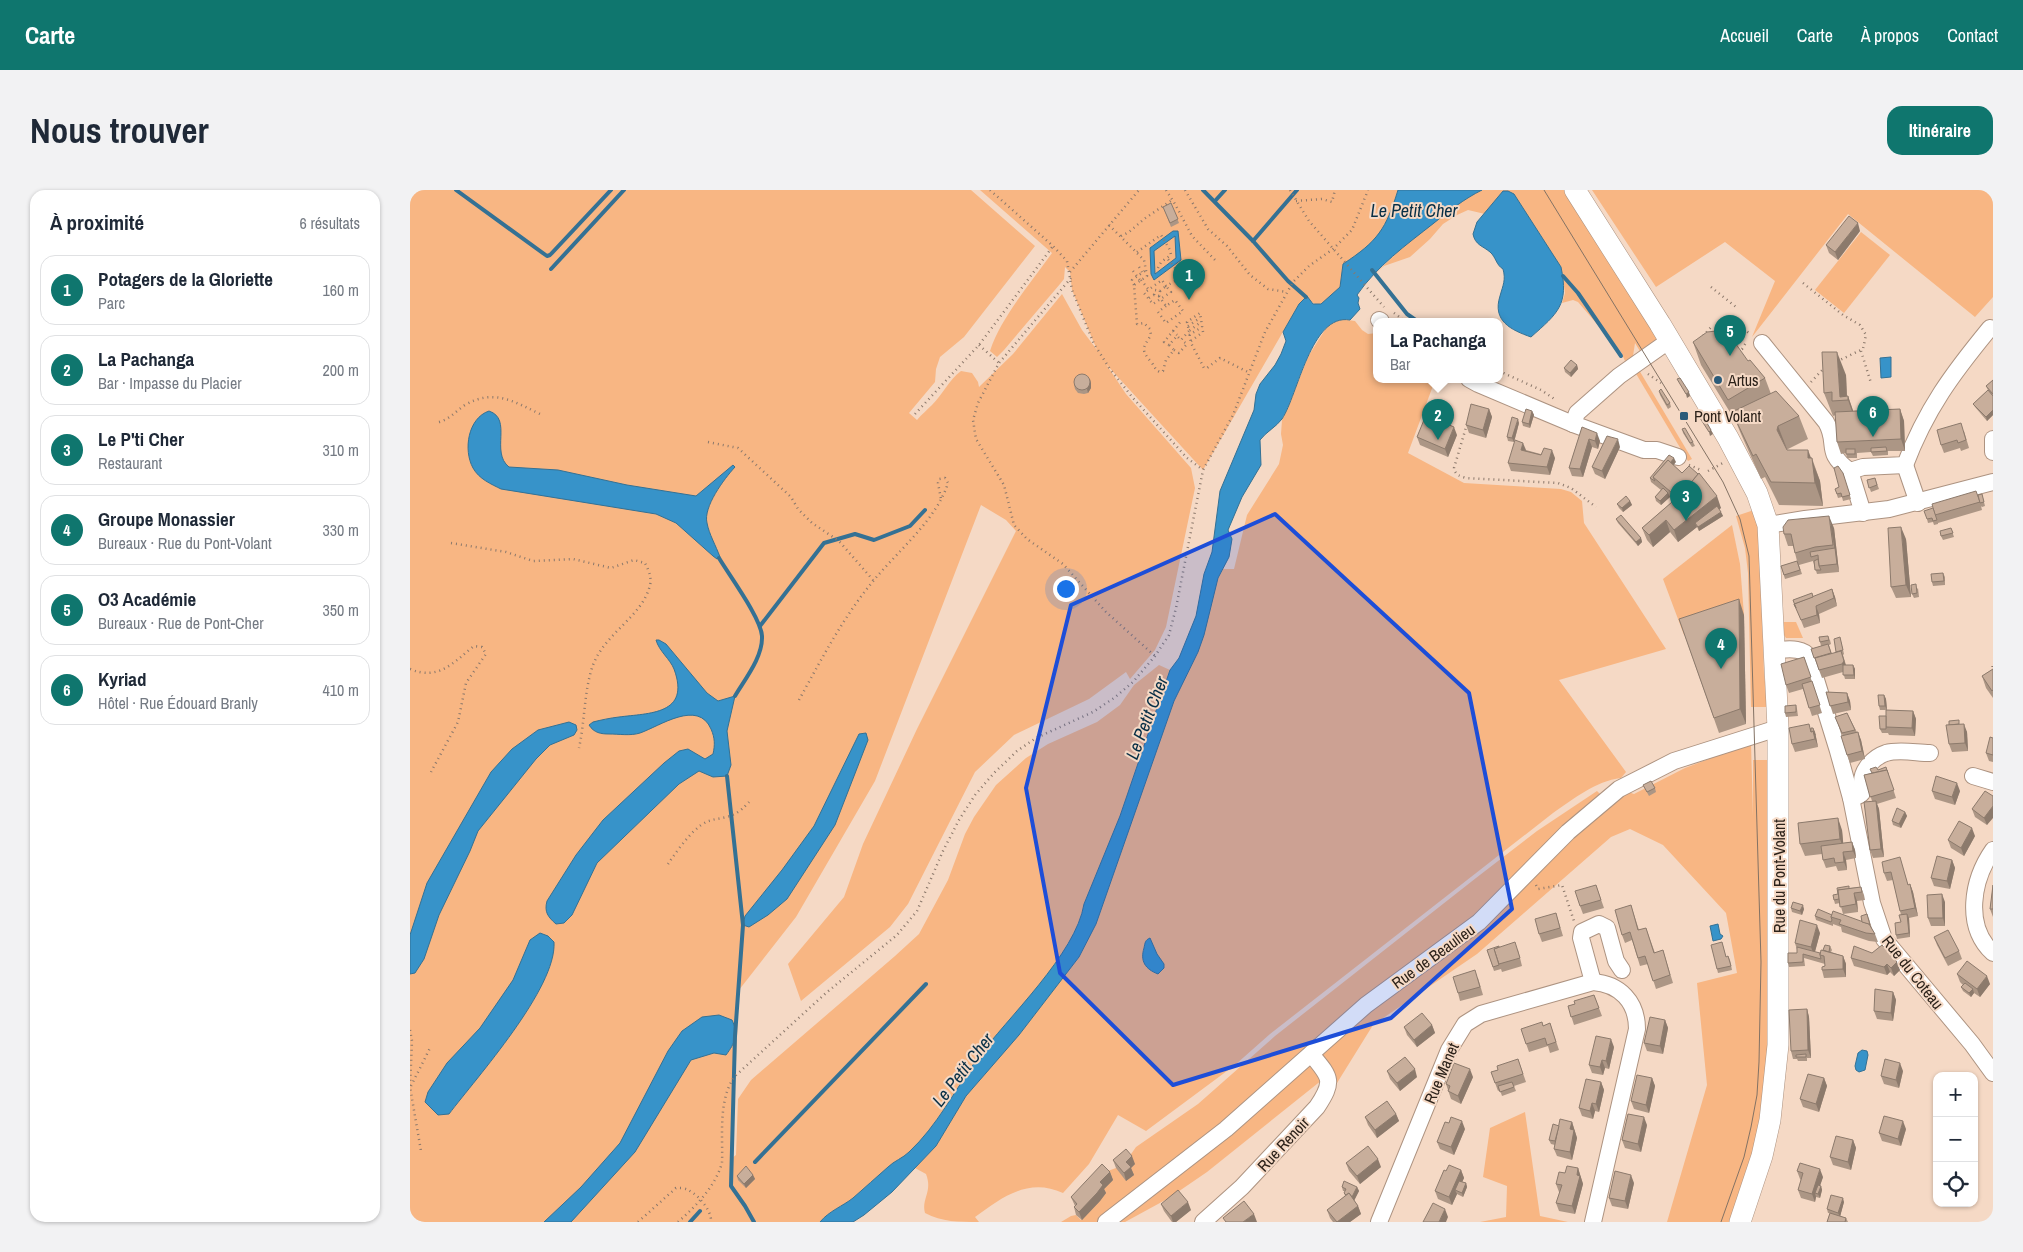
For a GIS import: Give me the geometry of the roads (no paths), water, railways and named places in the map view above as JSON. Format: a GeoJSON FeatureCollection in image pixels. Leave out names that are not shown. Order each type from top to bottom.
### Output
{"type":"FeatureCollection","features":[{"type":"Feature","properties":{"kind":"main road","name":"Rue du Pont-Volant"},"geometry":{"type":"LineString","coordinates":[[1575,190],[1665,332],[1750,479],[1757,493],[1768,526],[1778,728],[1778,1045],[1770,1120],[1760,1164],[1740,1222]]}},
{"type":"Feature","properties":{"kind":"street"},"geometry":{"type":"LineString","coordinates":[[1918,503],[1905,465],[1917,435],[1940,392],[1990,328]]}},
{"type":"Feature","properties":{"kind":"street"},"geometry":{"type":"LineString","coordinates":[[1575,418],[1665,332]]}},
{"type":"Feature","properties":{"kind":"street"},"geometry":{"type":"LineString","coordinates":[[1762,343],[1829,428],[1835,458],[1850,471],[1863,513]]}},
{"type":"Feature","properties":{"kind":"street"},"geometry":{"type":"LineString","coordinates":[[1476,383],[1575,418],[1644,450],[1657,450],[1678,457]]}},
{"type":"Feature","properties":{"kind":"street"},"geometry":{"type":"LineString","coordinates":[[1993,439],[1993,452]]}},
{"type":"Feature","properties":{"kind":"street"},"geometry":{"type":"LineString","coordinates":[[1850,471],[1863,467],[1905,465]]}},
{"type":"Feature","properties":{"kind":"street"},"geometry":{"type":"LineString","coordinates":[[1768,526],[1798,520],[1863,513],[1918,503],[1993,482]]}},
{"type":"Feature","properties":{"kind":"street","name":"Rue du Coteau"},"geometry":{"type":"LineString","coordinates":[[1774,650],[1799,650],[1804,651],[1809,657],[1836,742],[1851,798],[1878,925],[1884,939],[1972,1044],[1993,1073]]}},
{"type":"Feature","properties":{"kind":"street","name":"Rue de Beaulieu"},"geometry":{"type":"LineString","coordinates":[[1106,1222],[1226,1129],[1366,1005],[1479,922],[1568,832],[1619,789],[1641,776],[1674,761],[1778,728]]}},
{"type":"Feature","properties":{"kind":"street"},"geometry":{"type":"LineString","coordinates":[[1851,798],[1861,794],[1865,770],[1875,759],[1882,755],[1895,752],[1930,753]]}},
{"type":"Feature","properties":{"kind":"street"},"geometry":{"type":"LineString","coordinates":[[1973,776],[1993,782]]}},
{"type":"Feature","properties":{"kind":"street"},"geometry":{"type":"LineString","coordinates":[[1993,850],[1981,872],[1974,904],[1977,931],[1983,943],[1993,953]]}},
{"type":"Feature","properties":{"kind":"street"},"geometry":{"type":"LineString","coordinates":[[1593,1222],[1637,1029],[1634,1006],[1624,993],[1610,985],[1593,982],[1581,938],[1582,932],[1599,924],[1607,928],[1616,962],[1622,970]]}},
{"type":"Feature","properties":{"kind":"street","name":"Rue Manet"},"geometry":{"type":"LineString","coordinates":[[1379,1222],[1449,1050],[1465,1024],[1490,1011],[1593,982]]}},
{"type":"Feature","properties":{"kind":"street","name":"Rue Renoir"},"geometry":{"type":"LineString","coordinates":[[1203,1222],[1242,1187],[1318,1107],[1326,1093],[1329,1080],[1312,1054]]}},
{"type":"Feature","properties":{"kind":"water","name":"Le Petit Cher"},"geometry":{"type":"Polygon","coordinates":[[[1398,190],[1482,190],[1445,214],[1383,265],[1357,295],[1360,309],[1350,320],[1337,321],[1325,329],[1307,358],[1282,419],[1260,440],[1261,465],[1242,497],[1228,530],[1232,539],[1229,557],[1218,578],[1204,635],[1198,652],[1174,701],[1096,924],[1079,957],[1019,1035],[966,1096],[936,1146],[892,1192],[853,1222],[820,1222],[853,1198],[919,1142],[937,1119],[977,1059],[1039,985],[1068,944],[1120,816],[1170,670],[1179,658],[1196,616],[1204,574],[1212,552],[1220,491],[1254,410],[1256,394],[1260,384],[1281,354],[1286,341],[1283,332],[1299,304],[1307,296],[1313,304],[1321,304],[1340,287],[1343,264],[1365,248],[1379,233],[1389,215],[1398,190]]]}},
{"type":"Feature","properties":{"kind":"water"},"geometry":{"type":"Polygon","coordinates":[[[1503,191],[1514,194],[1561,267],[1563,291],[1559,307],[1548,321],[1531,337],[1510,328],[1501,318],[1498,305],[1504,279],[1503,269],[1492,254],[1477,243],[1474,238],[1473,234],[1477,222],[1503,191]]]}},
{"type":"Feature","properties":{"kind":"water"},"geometry":{"type":"Polygon","coordinates":[[[1173,231],[1178,231],[1181,260],[1154,280],[1151,274],[1150,248],[1173,231]],[[1175,236],[1154,251],[1155,274],[1176,258],[1175,236]]]}},
{"type":"Feature","properties":{"kind":"water"},"geometry":{"type":"Polygon","coordinates":[[[1891,357],[1891,377],[1881,378],[1880,358],[1891,357]]]}},
{"type":"Feature","properties":{"kind":"water"},"geometry":{"type":"Polygon","coordinates":[[[489,411],[496,415],[500,421],[501,453],[509,467],[558,470],[627,485],[696,496],[733,465],[735,467],[711,501],[707,516],[709,531],[720,557],[717,559],[713,556],[676,523],[656,514],[501,489],[486,481],[473,468],[468,452],[468,444],[469,435],[476,420],[489,411]]]}},
{"type":"Feature","properties":{"kind":"water"},"geometry":{"type":"Polygon","coordinates":[[[656,640],[666,644],[707,693],[718,701],[735,696],[727,731],[731,765],[727,776],[713,777],[699,771],[679,784],[597,863],[572,915],[564,923],[556,924],[547,914],[547,901],[576,855],[603,820],[679,751],[688,749],[705,759],[713,754],[714,741],[711,729],[705,720],[697,716],[678,717],[640,733],[625,735],[600,733],[593,730],[589,725],[593,722],[616,717],[654,712],[664,709],[672,703],[677,695],[678,684],[674,669],[656,640]]]}},
{"type":"Feature","properties":{"kind":"water"},"geometry":{"type":"Polygon","coordinates":[[[569,722],[576,725],[577,730],[574,735],[550,745],[536,759],[478,831],[439,915],[424,959],[415,973],[410,974],[410,935],[427,883],[491,772],[512,749],[538,730],[569,722]]]}},
{"type":"Feature","properties":{"kind":"water"},"geometry":{"type":"Polygon","coordinates":[[[866,733],[868,740],[835,825],[787,899],[768,915],[749,927],[743,925],[745,916],[814,826],[859,734],[866,733]]]}},
{"type":"Feature","properties":{"kind":"water"},"geometry":{"type":"Polygon","coordinates":[[[1718,924],[1720,934],[1723,936],[1721,939],[1713,941],[1710,926],[1718,924]]]}},
{"type":"Feature","properties":{"kind":"water"},"geometry":{"type":"Polygon","coordinates":[[[540,933],[548,936],[554,942],[551,961],[543,983],[513,1031],[449,1114],[438,1115],[425,1102],[428,1092],[447,1063],[480,1028],[513,980],[530,940],[540,933]]]}},
{"type":"Feature","properties":{"kind":"water"},"geometry":{"type":"Polygon","coordinates":[[[1150,938],[1164,964],[1164,968],[1158,974],[1150,970],[1143,961],[1145,943],[1150,938]]]}},
{"type":"Feature","properties":{"kind":"water"},"geometry":{"type":"Polygon","coordinates":[[[719,1015],[732,1020],[736,1034],[734,1042],[726,1055],[714,1053],[691,1060],[635,1152],[571,1222],[544,1222],[581,1187],[620,1143],[668,1051],[682,1031],[702,1017],[719,1015]]]}},
{"type":"Feature","properties":{"kind":"water"},"geometry":{"type":"Polygon","coordinates":[[[1862,1050],[1867,1051],[1868,1055],[1865,1070],[1859,1072],[1855,1066],[1858,1053],[1862,1050]]]}},
{"type":"Feature","properties":{"kind":"waterway"},"geometry":{"type":"LineString","coordinates":[[456,190],[547,256],[611,190]]}},
{"type":"Feature","properties":{"kind":"waterway"},"geometry":{"type":"LineString","coordinates":[[551,269],[624,190]]}},
{"type":"Feature","properties":{"kind":"waterway"},"geometry":{"type":"LineString","coordinates":[[1203,190],[1253,241],[1288,281],[1306,297]]}},
{"type":"Feature","properties":{"kind":"waterway"},"geometry":{"type":"LineString","coordinates":[[1215,201],[1225,190]]}},
{"type":"Feature","properties":{"kind":"waterway"},"geometry":{"type":"LineString","coordinates":[[1253,241],[1297,190]]}},
{"type":"Feature","properties":{"kind":"waterway"},"geometry":{"type":"LineString","coordinates":[[1372,270],[1407,314],[1413,318]]}},
{"type":"Feature","properties":{"kind":"waterway"},"geometry":{"type":"LineString","coordinates":[[1563,276],[1578,293],[1621,356]]}},
{"type":"Feature","properties":{"kind":"waterway"},"geometry":{"type":"LineString","coordinates":[[760,626],[824,543],[855,534],[874,540],[910,526],[925,510]]}},
{"type":"Feature","properties":{"kind":"waterway"},"geometry":{"type":"LineString","coordinates":[[719,558],[751,608],[762,636],[762,644],[757,660],[735,696]]}},
{"type":"Feature","properties":{"kind":"waterway"},"geometry":{"type":"LineString","coordinates":[[727,776],[743,925],[735,1036],[731,1186],[754,1222]]}},
{"type":"Feature","properties":{"kind":"waterway"},"geometry":{"type":"LineString","coordinates":[[755,1162],[926,984]]}},
{"type":"Feature","properties":{"kind":"waterway"},"geometry":{"type":"LineString","coordinates":[[690,1222],[700,1211]]}},
{"type":"Feature","properties":{"kind":"tram line"},"geometry":{"type":"LineString","coordinates":[[1544,190],[1723,482],[1740,519],[1749,556],[1761,962],[1759,1062],[1757,1095],[1744,1157],[1721,1222]]}},
{"type":"Feature","properties":{"kind":"place","name":"Potagers de la Gloriette"},"geometry":{"type":"Point","coordinates":[1189,300]}},
{"type":"Feature","properties":{"kind":"place","name":"O3 Académie"},"geometry":{"type":"Point","coordinates":[1730,356]}},
{"type":"Feature","properties":{"kind":"place","name":"Artus"},"geometry":{"type":"Point","coordinates":[1718,380]}},
{"type":"Feature","properties":{"kind":"place","name":"Pont Volant"},"geometry":{"type":"Point","coordinates":[1684,416]}},
{"type":"Feature","properties":{"kind":"place","name":"Kyriad"},"geometry":{"type":"Point","coordinates":[1873,437]}},
{"type":"Feature","properties":{"kind":"place","name":"La Pachanga"},"geometry":{"type":"Point","coordinates":[1438,440]}},
{"type":"Feature","properties":{"kind":"place","name":"Le P'ti Cher"},"geometry":{"type":"Point","coordinates":[1686,521]}},
{"type":"Feature","properties":{"kind":"place","name":"Groupe Monassier"},"geometry":{"type":"Point","coordinates":[1721,669]}}]}
